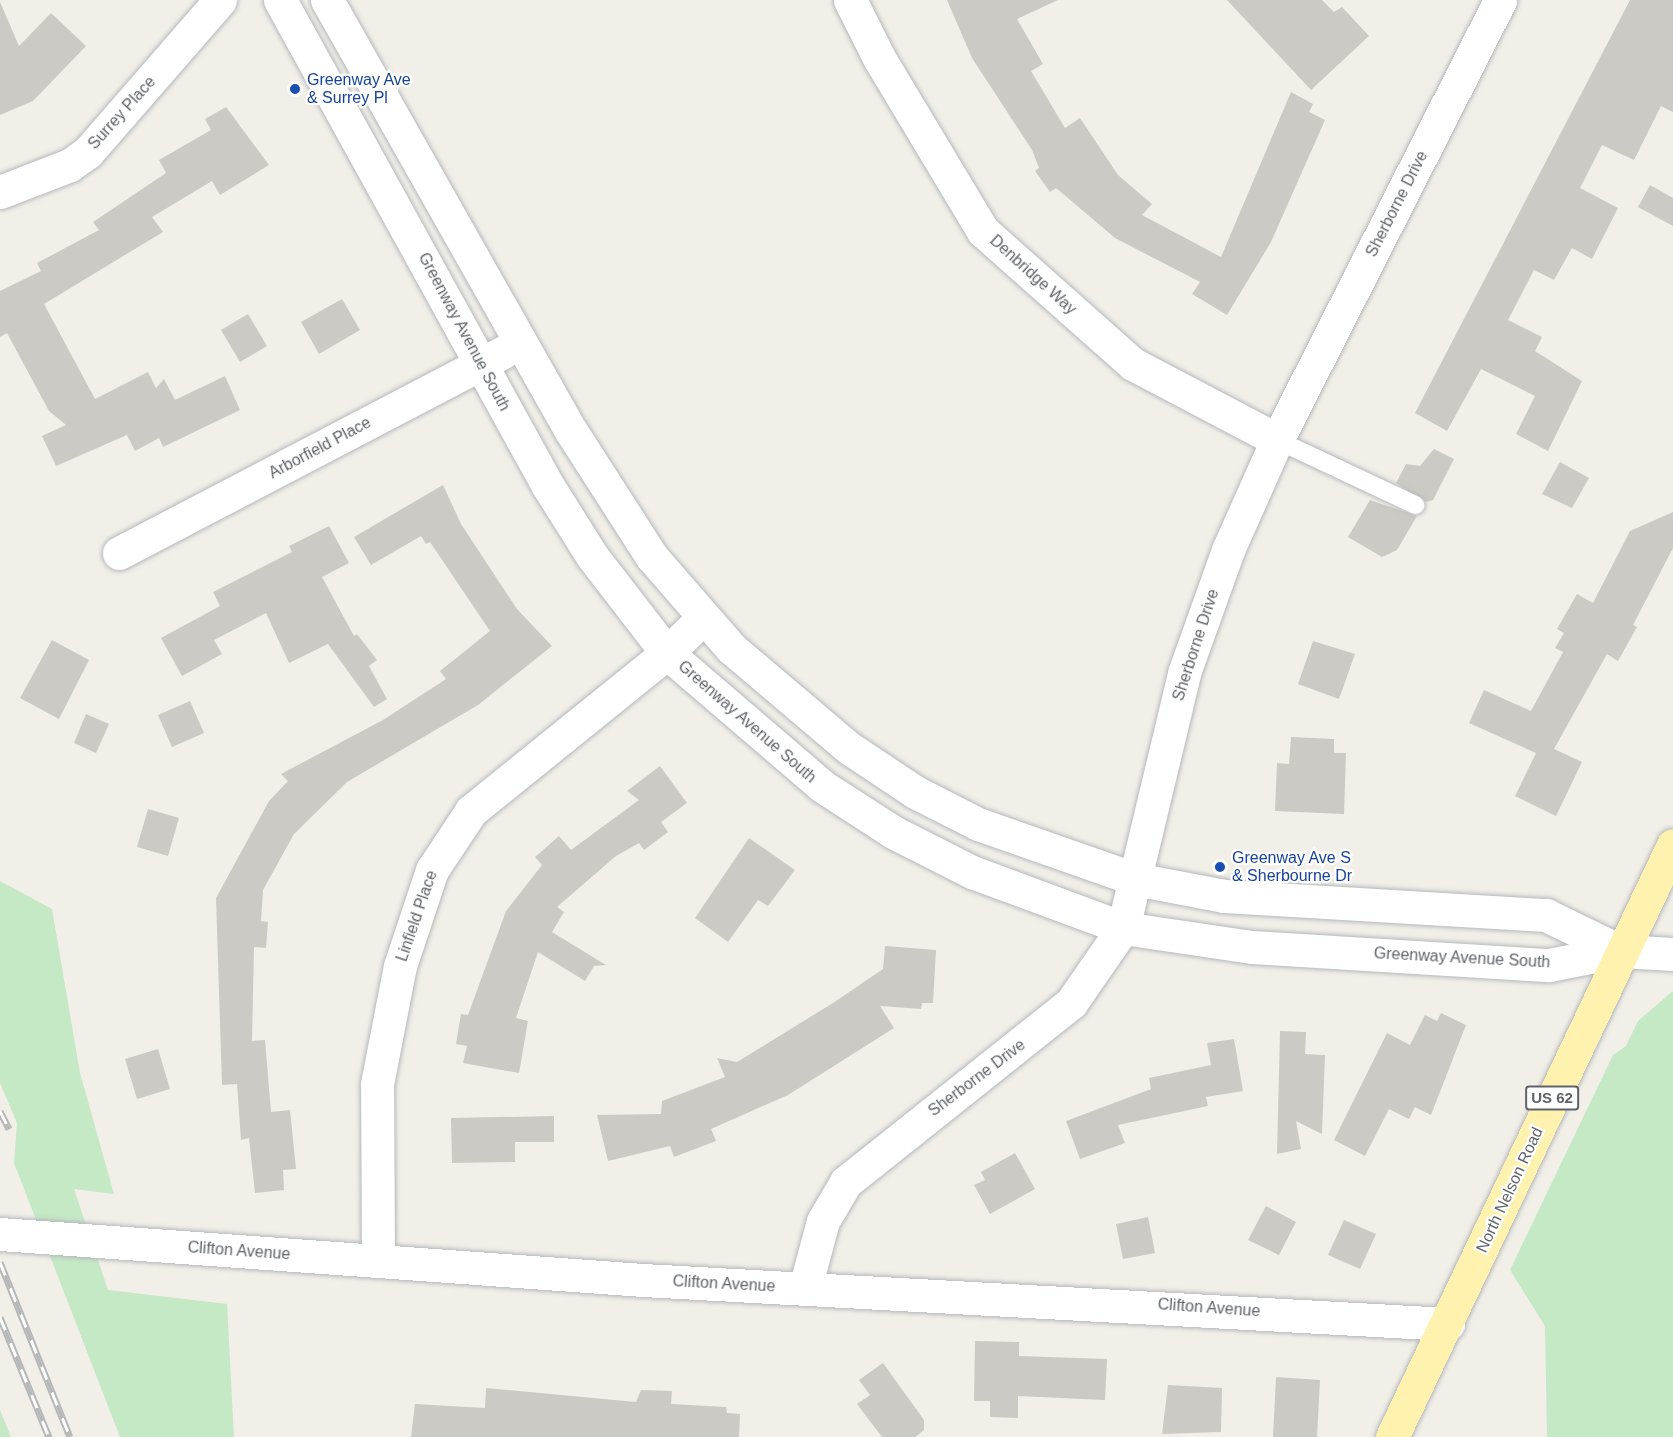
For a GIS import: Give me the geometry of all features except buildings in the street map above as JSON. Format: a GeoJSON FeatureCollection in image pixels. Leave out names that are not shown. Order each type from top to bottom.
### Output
{"type":"FeatureCollection","features":[{"type":"Feature","properties":{"kind":"main road","name":"North Nelson Road"},"geometry":{"type":"LineString","coordinates":[[1392,1437],[1448,1324],[1620,951],[1673,845]]}},
{"type":"Feature","properties":{"kind":"street","name":"Surrey Place"},"geometry":{"type":"LineString","coordinates":[[0,192],[44,177],[88,152],[220,0]]}},
{"type":"Feature","properties":{"kind":"street","name":"Greenway Avenue South"},"geometry":{"type":"LineString","coordinates":[[280,0],[567,516],[667,653],[822,786],[893,832],[972,872],[1123,928],[1252,947],[1549,964],[1620,951]]}},
{"type":"Feature","properties":{"kind":"street"},"geometry":{"type":"LineString","coordinates":[[327,0],[612,499],[703,618],[790,702],[915,792],[1041,849],[1135,879],[1224,896],[1546,915],[1620,951],[1673,954]]}},
{"type":"Feature","properties":{"kind":"street","name":"Denbridge Way"},"geometry":{"type":"LineString","coordinates":[[850,0],[879,58],[983,231],[1133,364],[1277,440]]}},
{"type":"Feature","properties":{"kind":"street","name":"Sherborne Drive"},"geometry":{"type":"LineString","coordinates":[[805,1288],[823,1221],[846,1182],[1071,1004],[1123,928],[1184,673],[1228,550],[1277,440],[1493,3]]}},
{"type":"Feature","properties":{"kind":"street","name":"Arborfield Place"},"geometry":{"type":"LineString","coordinates":[[119,553],[521,342]]}},
{"type":"Feature","properties":{"kind":"street","name":"Linfield Place"},"geometry":{"type":"LineString","coordinates":[[378,1261],[377,1084],[400,966],[432,870],[471,811],[667,653],[703,618]]}},
{"type":"Feature","properties":{"kind":"street","name":"Clifton Avenue"},"geometry":{"type":"LineString","coordinates":[[0,1234],[805,1288],[1448,1324]]}},
{"type":"Feature","properties":{"kind":"lane"},"geometry":{"type":"LineString","coordinates":[[1277,440],[1415,505]]}},
{"type":"Feature","properties":{"kind":"green space"},"geometry":{"type":"Polygon","coordinates":[[[0,881],[52,909],[80,1073],[114,1194],[74,1189],[108,1290],[227,1304],[234,1437],[120,1437],[14,1163],[17,1123],[0,1083],[0,881]]]}},
{"type":"Feature","properties":{"kind":"green space"},"geometry":{"type":"Polygon","coordinates":[[[1673,991],[1673,1437],[1547,1437],[1545,1326],[1510,1270],[1613,1055],[1626,1046],[1638,1021],[1673,991]]]}},
{"type":"Feature","properties":{"kind":"green space"},"geometry":{"type":"Polygon","coordinates":[[[0,1410],[11,1437],[0,1437],[0,1410]]]}},
{"type":"Feature","properties":{"kind":"railway"},"geometry":{"type":"LineString","coordinates":[[0,1111],[9,1129]]}},
{"type":"Feature","properties":{"kind":"railway"},"geometry":{"type":"LineString","coordinates":[[0,1262],[70,1437]]}},
{"type":"Feature","properties":{"kind":"railway"},"geometry":{"type":"LineString","coordinates":[[0,1317],[49,1437]]}},
{"type":"Feature","properties":{"kind":"place","name":"Greenway Ave & Surrey Pl"},"geometry":{"type":"Point","coordinates":[295,89]}},
{"type":"Feature","properties":{"kind":"place","name":"Greenway Ave S & Sherbourne Dr"},"geometry":{"type":"Point","coordinates":[1220,867]}}]}
